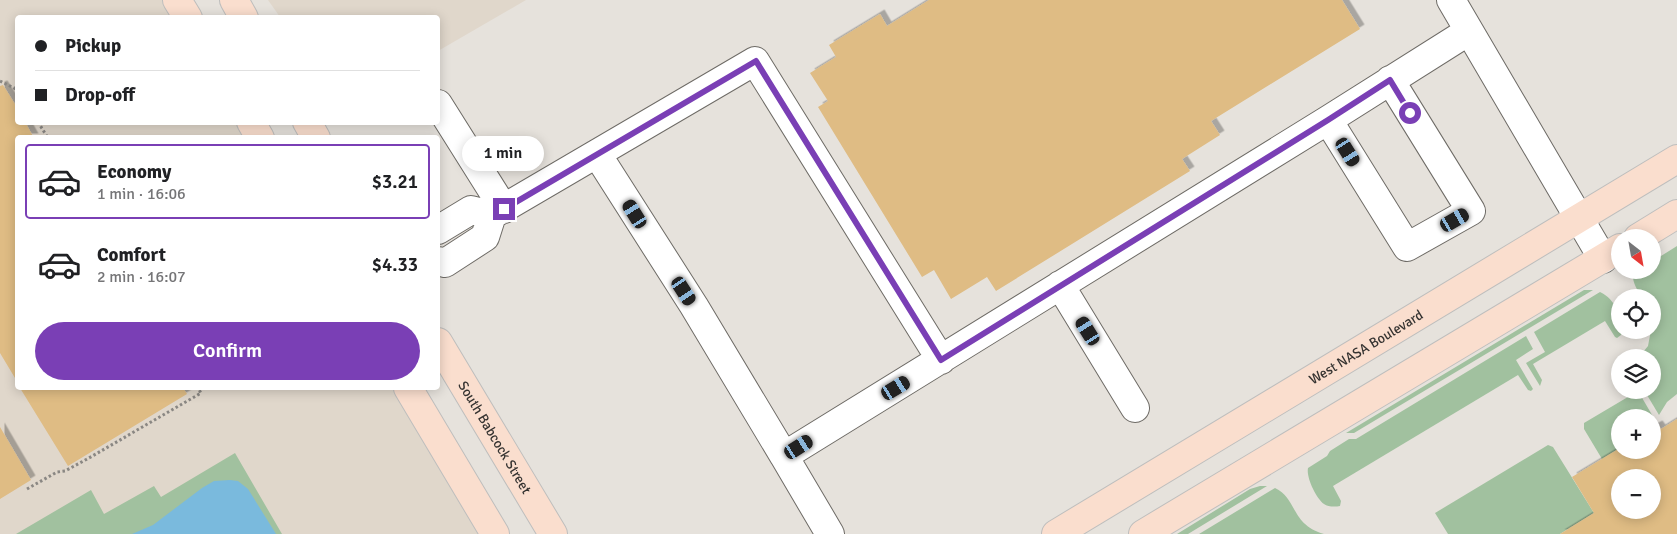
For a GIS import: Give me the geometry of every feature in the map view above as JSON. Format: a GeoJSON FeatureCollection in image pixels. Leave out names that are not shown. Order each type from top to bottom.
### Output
{"type":"FeatureCollection","features":[{"type":"Feature","properties":{"kind":"main road"},"geometry":{"type":"LineString","coordinates":[[177,0],[186,15]]}},
{"type":"Feature","properties":{"kind":"main road"},"geometry":{"type":"LineString","coordinates":[[234,0],[242,15]]}},
{"type":"Feature","properties":{"kind":"main road","name":"West NASA Boulevard"},"geometry":{"type":"LineString","coordinates":[[1056,534],[1677,159]]}},
{"type":"Feature","properties":{"kind":"main road"},"geometry":{"type":"LineString","coordinates":[[1653,229],[1677,214]]}},
{"type":"Feature","properties":{"kind":"main road"},"geometry":{"type":"LineString","coordinates":[[1143,534],[1611,253]]}},
{"type":"Feature","properties":{"kind":"main road","name":"South Babcock Street"},"geometry":{"type":"LineString","coordinates":[[440,345],[553,534]]}},
{"type":"Feature","properties":{"kind":"main road"},"geometry":{"type":"LineString","coordinates":[[409,390],[488,531]]}},
{"type":"Feature","properties":{"kind":"lane"},"geometry":{"type":"LineString","coordinates":[[1451,0],[1579,218],[1611,253]]}},
{"type":"Feature","properties":{"kind":"lane"},"geometry":{"type":"LineString","coordinates":[[784,456],[1470,31]]}},
{"type":"Feature","properties":{"kind":"lane"},"geometry":{"type":"LineString","coordinates":[[440,262],[445,263],[485,237],[498,212],[756,61],[941,360]]}},
{"type":"Feature","properties":{"kind":"lane"},"geometry":{"type":"LineString","coordinates":[[1328,120],[1408,247],[1471,211],[1390,80]]}},
{"type":"Feature","properties":{"kind":"lane"},"geometry":{"type":"LineString","coordinates":[[440,108],[498,212]]}},
{"type":"Feature","properties":{"kind":"lane"},"geometry":{"type":"LineString","coordinates":[[597,154],[694,306],[830,534]]}},
{"type":"Feature","properties":{"kind":"lane"},"geometry":{"type":"LineString","coordinates":[[440,229],[471,210],[498,212]]}},
{"type":"Feature","properties":{"kind":"lane"},"geometry":{"type":"LineString","coordinates":[[1060,286],[1135,408]]}},
{"type":"Feature","properties":{"kind":"path"},"geometry":{"type":"LineString","coordinates":[[0,82],[15,89]]}},
{"type":"Feature","properties":{"kind":"path"},"geometry":{"type":"LineString","coordinates":[[27,489],[57,472],[65,471],[177,407],[201,393],[199,390]]}},
{"type":"Feature","properties":{"kind":"shaded area"},"geometry":{"type":"Polygon","coordinates":[[[0,0],[177,0],[187,15],[15,15],[15,125],[251,125],[258,135],[15,135],[15,390],[410,390],[497,534],[0,534],[0,0]]]}},
{"type":"Feature","properties":{"kind":"shaded area"},"geometry":{"type":"Polygon","coordinates":[[[268,0],[526,0],[440,50],[440,15],[279,15],[268,0]]]}},
{"type":"Feature","properties":{"kind":"green space"},"geometry":{"type":"Polygon","coordinates":[[[1677,246],[1677,394],[1667,402],[1661,412],[1661,409],[1655,409],[1649,399],[1661,399],[1661,349],[1646,349],[1649,339],[1661,339],[1661,289],[1637,289],[1633,279],[1661,279],[1661,256],[1677,246]]]}},
{"type":"Feature","properties":{"kind":"green space"},"geometry":{"type":"Polygon","coordinates":[[[1584,290],[1593,290],[1354,433],[1346,433],[1584,290]]]}},
{"type":"Feature","properties":{"kind":"green space"},"geometry":{"type":"Polygon","coordinates":[[[1600,292],[1611,300],[1611,331],[1605,321],[1533,364],[1542,380],[1540,386],[1526,363],[1545,352],[1534,332],[1600,292]]]}},
{"type":"Feature","properties":{"kind":"green space"},"geometry":{"type":"Polygon","coordinates":[[[1526,336],[1533,349],[1516,360],[1533,389],[1531,391],[1528,390],[1518,375],[1333,486],[1341,501],[1340,506],[1327,506],[1321,501],[1310,482],[1308,468],[1349,439],[1356,439],[1526,336]]]}},
{"type":"Feature","properties":{"kind":"green space"},"geometry":{"type":"Polygon","coordinates":[[[1624,399],[1643,399],[1649,409],[1611,409],[1611,454],[1602,459],[1584,429],[1584,423],[1624,399]]]}},
{"type":"Feature","properties":{"kind":"green space"},"geometry":{"type":"Polygon","coordinates":[[[1548,445],[1553,447],[1594,513],[1560,534],[1448,534],[1435,513],[1548,445]]]}},
{"type":"Feature","properties":{"kind":"green space"},"geometry":{"type":"Polygon","coordinates":[[[235,453],[282,534],[16,534],[91,490],[104,514],[154,486],[161,497],[235,453]]]}},
{"type":"Feature","properties":{"kind":"green space"},"geometry":{"type":"Polygon","coordinates":[[[1267,486],[1188,534],[1177,534],[1250,489],[1267,486]]]}},
{"type":"Feature","properties":{"kind":"green space"},"geometry":{"type":"Polygon","coordinates":[[[1275,488],[1282,492],[1306,524],[1313,530],[1324,534],[1199,534],[1275,488]]]}},
{"type":"Feature","properties":{"kind":"water"},"geometry":{"type":"Polygon","coordinates":[[[214,481],[238,481],[248,489],[276,534],[132,534],[153,525],[214,481]]]}},
{"type":"Feature","properties":{"kind":"building"},"geometry":{"type":"Polygon","coordinates":[[[929,0],[1342,0],[1360,29],[1211,121],[1220,135],[1182,159],[1190,171],[996,291],[987,277],[951,299],[934,270],[922,277],[818,107],[828,101],[810,73],[836,57],[829,45],[880,14],[887,26],[929,0]]]}},
{"type":"Feature","properties":{"kind":"building"},"geometry":{"type":"Polygon","coordinates":[[[3,85],[15,104],[15,125],[27,125],[32,135],[15,135],[15,378],[0,353],[0,86],[3,85]]]}},
{"type":"Feature","properties":{"kind":"building"},"geometry":{"type":"Polygon","coordinates":[[[21,390],[184,390],[187,394],[68,466],[21,390]]]}},
{"type":"Feature","properties":{"kind":"building"},"geometry":{"type":"Polygon","coordinates":[[[1677,419],[1677,534],[1560,534],[1594,513],[1572,477],[1611,453],[1611,459],[1661,459],[1661,429],[1677,419]]]}},
{"type":"Feature","properties":{"kind":"building"},"geometry":{"type":"Polygon","coordinates":[[[0,427],[31,480],[0,499],[0,427]]]}},
{"type":"Feature","properties":{"kind":"route"},"geometry":{"type":"LineString","coordinates":[[504,209],[756,61],[941,360],[1390,80],[1410,113]]}}]}
